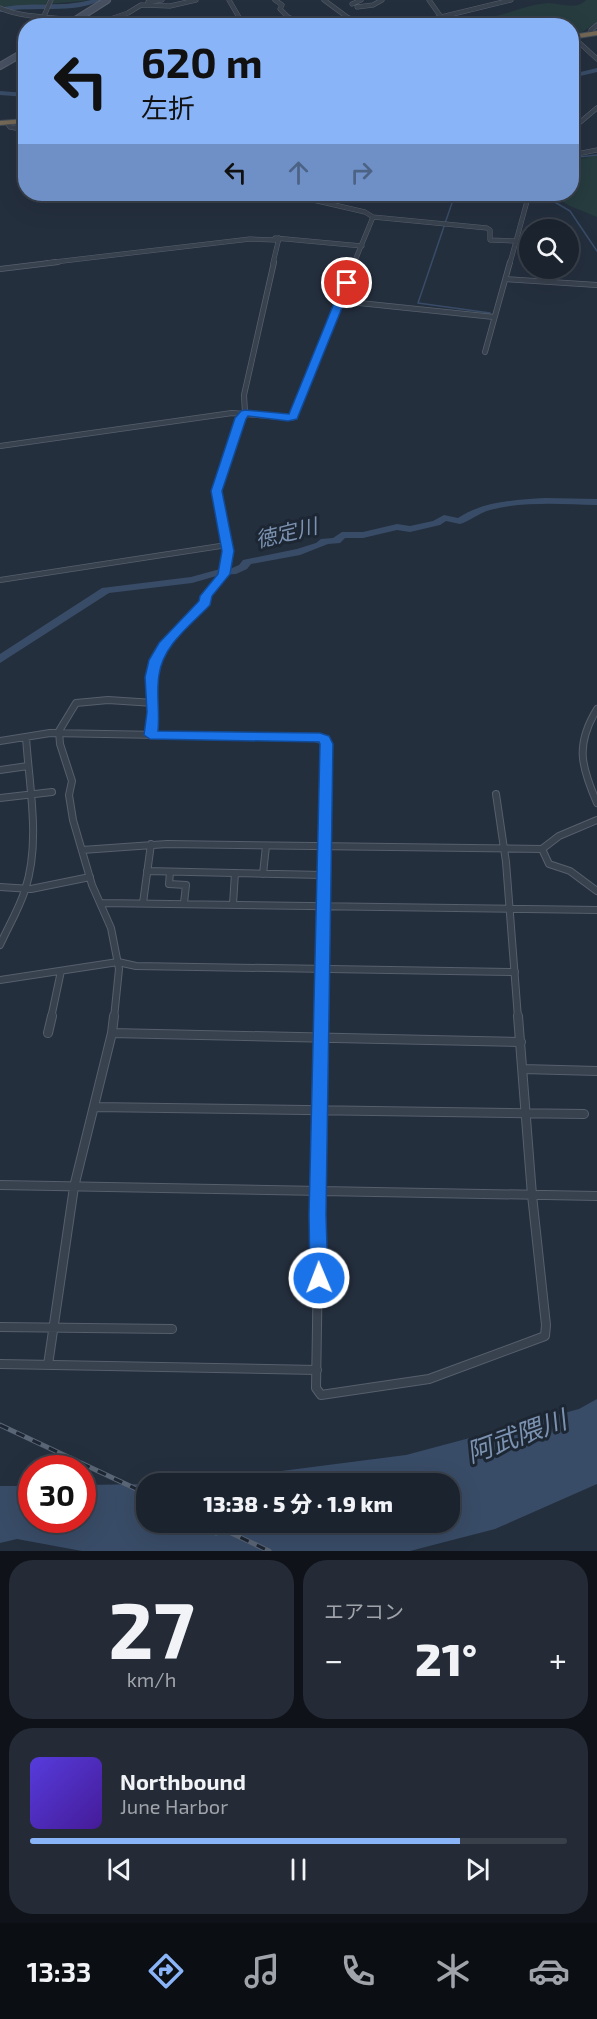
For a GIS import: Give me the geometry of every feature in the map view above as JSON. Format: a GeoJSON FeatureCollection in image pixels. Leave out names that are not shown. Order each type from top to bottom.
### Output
{"type":"FeatureCollection","features":[{"type":"Feature","properties":{"kind":"highway"},"geometry":{"type":"LineString","coordinates":[[579,36],[594,34]]}},
{"type":"Feature","properties":{"kind":"street"},"geometry":{"type":"LineString","coordinates":[[44,16],[51,0]]}},
{"type":"Feature","properties":{"kind":"street"},"geometry":{"type":"LineString","coordinates":[[78,18],[107,0]]}},
{"type":"Feature","properties":{"kind":"street"},"geometry":{"type":"LineString","coordinates":[[114,18],[141,5],[162,0]]}},
{"type":"Feature","properties":{"kind":"street"},"geometry":{"type":"LineString","coordinates":[[141,5],[170,6],[196,0]]}},
{"type":"Feature","properties":{"kind":"street"},"geometry":{"type":"LineString","coordinates":[[229,0],[239,18]]}},
{"type":"Feature","properties":{"kind":"street"},"geometry":{"type":"LineString","coordinates":[[274,0],[282,6],[280,8],[289,18]]}},
{"type":"Feature","properties":{"kind":"street"},"geometry":{"type":"LineString","coordinates":[[324,0],[349,18]]}},
{"type":"Feature","properties":{"kind":"street"},"geometry":{"type":"LineString","coordinates":[[352,4],[361,0]]}},
{"type":"Feature","properties":{"kind":"street"},"geometry":{"type":"LineString","coordinates":[[357,7],[374,5],[382,0]]}},
{"type":"Feature","properties":{"kind":"street"},"geometry":{"type":"LineString","coordinates":[[429,0],[442,17]]}},
{"type":"Feature","properties":{"kind":"street"},"geometry":{"type":"LineString","coordinates":[[439,18],[511,0]]}},
{"type":"Feature","properties":{"kind":"street"},"geometry":{"type":"LineString","coordinates":[[2,9],[15,14],[60,18]]}},
{"type":"Feature","properties":{"kind":"street"},"geometry":{"type":"LineString","coordinates":[[594,34],[591,30],[597,25]]}},
{"type":"Feature","properties":{"kind":"street"},"geometry":{"type":"LineString","coordinates":[[579,43],[597,59]]}},
{"type":"Feature","properties":{"kind":"street"},"geometry":{"type":"LineString","coordinates":[[0,66],[18,56]]}},
{"type":"Feature","properties":{"kind":"street"},"geometry":{"type":"LineString","coordinates":[[579,123],[597,108]]}},
{"type":"Feature","properties":{"kind":"street"},"geometry":{"type":"LineString","coordinates":[[4,123],[18,128]]}},
{"type":"Feature","properties":{"kind":"street"},"geometry":{"type":"LineString","coordinates":[[579,154],[597,150]]}},
{"type":"Feature","properties":{"kind":"street"},"geometry":{"type":"LineString","coordinates":[[317,201],[365,212],[373,217],[486,228],[490,230],[490,240],[516,242]]}},
{"type":"Feature","properties":{"kind":"street"},"geometry":{"type":"LineString","coordinates":[[485,352],[527,201]]}},
{"type":"Feature","properties":{"kind":"street"},"geometry":{"type":"LineString","coordinates":[[0,446],[232,413],[293,417],[373,217]]}},
{"type":"Feature","properties":{"kind":"street"},"geometry":{"type":"LineString","coordinates":[[0,269],[250,239],[276,238],[362,246]]}},
{"type":"Feature","properties":{"kind":"street"},"geometry":{"type":"LineString","coordinates":[[150,735],[154,703],[152,677],[156,660],[163,646],[206,602],[206,596],[222,577],[227,563],[227,545],[217,491],[236,429],[245,413],[244,395],[276,238]]}},
{"type":"Feature","properties":{"kind":"street"},"geometry":{"type":"LineString","coordinates":[[506,279],[597,285]]}},
{"type":"Feature","properties":{"kind":"street"},"geometry":{"type":"LineString","coordinates":[[340,301],[494,317]]}},
{"type":"Feature","properties":{"kind":"street"},"geometry":{"type":"LineString","coordinates":[[0,580],[227,545]]}},
{"type":"Feature","properties":{"kind":"street"},"geometry":{"type":"LineString","coordinates":[[48,1365],[74,1187],[112,1033],[117,1002],[118,962],[111,928],[90,877],[73,820],[69,795],[72,781],[59,734],[76,703],[112,700],[154,703]]}},
{"type":"Feature","properties":{"kind":"street"},"geometry":{"type":"LineString","coordinates":[[597,709],[582,736],[581,746],[582,764],[597,803]]}},
{"type":"Feature","properties":{"kind":"street"},"geometry":{"type":"LineString","coordinates":[[0,741],[50,733],[324,739],[327,744],[316,1388],[321,1395],[435,1377],[545,1336],[546,1325],[532,1195],[522,1042],[505,849],[496,794]]}},
{"type":"Feature","properties":{"kind":"street"},"geometry":{"type":"LineString","coordinates":[[0,945],[25,889],[30,864],[30,795],[26,737]]}},
{"type":"Feature","properties":{"kind":"street"},"geometry":{"type":"LineString","coordinates":[[0,770],[28,766]]}},
{"type":"Feature","properties":{"kind":"street"},"geometry":{"type":"LineString","coordinates":[[0,798],[52,792]]}},
{"type":"Feature","properties":{"kind":"street"},"geometry":{"type":"LineString","coordinates":[[82,850],[151,844],[542,849],[559,836],[597,820]]}},
{"type":"Feature","properties":{"kind":"street"},"geometry":{"type":"LineString","coordinates":[[143,903],[151,844]]}},
{"type":"Feature","properties":{"kind":"street"},"geometry":{"type":"LineString","coordinates":[[263,874],[266,846]]}},
{"type":"Feature","properties":{"kind":"street"},"geometry":{"type":"LineString","coordinates":[[542,849],[549,864],[570,872],[597,891]]}},
{"type":"Feature","properties":{"kind":"street"},"geometry":{"type":"LineString","coordinates":[[147,871],[323,875]]}},
{"type":"Feature","properties":{"kind":"street"},"geometry":{"type":"LineString","coordinates":[[170,872],[169,884],[186,885],[184,903]]}},
{"type":"Feature","properties":{"kind":"street"},"geometry":{"type":"LineString","coordinates":[[232,904],[236,873]]}},
{"type":"Feature","properties":{"kind":"street"},"geometry":{"type":"LineString","coordinates":[[0,887],[25,889],[90,877]]}},
{"type":"Feature","properties":{"kind":"street"},"geometry":{"type":"LineString","coordinates":[[101,903],[597,910]]}},
{"type":"Feature","properties":{"kind":"street"},"geometry":{"type":"LineString","coordinates":[[0,980],[118,962],[136,966],[515,972]]}},
{"type":"Feature","properties":{"kind":"street"},"geometry":{"type":"LineString","coordinates":[[48,1033],[61,971]]}},
{"type":"Feature","properties":{"kind":"street"},"geometry":{"type":"LineString","coordinates":[[112,1033],[522,1042]]}},
{"type":"Feature","properties":{"kind":"street"},"geometry":{"type":"LineString","coordinates":[[523,1070],[597,1071]]}},
{"type":"Feature","properties":{"kind":"street"},"geometry":{"type":"LineString","coordinates":[[95,1107],[584,1114]]}},
{"type":"Feature","properties":{"kind":"street"},"geometry":{"type":"LineString","coordinates":[[0,1185],[597,1196]]}},
{"type":"Feature","properties":{"kind":"street"},"geometry":{"type":"LineString","coordinates":[[0,1327],[172,1329]]}},
{"type":"Feature","properties":{"kind":"street"},"geometry":{"type":"LineString","coordinates":[[0,1364],[317,1371]]}},
{"type":"Feature","properties":{"kind":"green space"},"geometry":{"type":"Polygon","coordinates":[[[0,0],[93,0],[4,8],[0,6],[0,0]]]}},
{"type":"Feature","properties":{"kind":"green space"},"geometry":{"type":"Polygon","coordinates":[[[586,0],[597,0],[597,22],[581,33],[579,32],[579,18],[492,17],[534,5],[549,3],[573,6],[586,0]]]}},
{"type":"Feature","properties":{"kind":"green space"},"geometry":{"type":"Polygon","coordinates":[[[597,155],[597,217],[562,201],[579,201],[579,160],[597,155]]]}},
{"type":"Feature","properties":{"kind":"water","name":"阿武隈川"},"geometry":{"type":"Polygon","coordinates":[[[597,1399],[597,1484],[495,1529],[410,1551],[82,1551],[17,1539],[0,1543],[0,1486],[18,1486],[18,1533],[96,1533],[96,1485],[136,1484],[136,1533],[460,1533],[460,1473],[266,1473],[406,1455],[579,1409],[597,1399]]]}},
{"type":"Feature","properties":{"kind":"waterway"},"geometry":{"type":"LineString","coordinates":[[0,10],[24,6],[74,5],[98,0]]}},
{"type":"Feature","properties":{"kind":"waterway"},"geometry":{"type":"LineString","coordinates":[[579,74],[597,70]]}},
{"type":"Feature","properties":{"kind":"waterway"},"geometry":{"type":"LineString","coordinates":[[0,93],[18,94]]}},
{"type":"Feature","properties":{"kind":"waterway"},"geometry":{"type":"LineString","coordinates":[[579,157],[597,155]]}},
{"type":"Feature","properties":{"kind":"waterway"},"geometry":{"type":"LineString","coordinates":[[453,201],[418,303],[490,313]]}},
{"type":"Feature","properties":{"kind":"waterway"},"geometry":{"type":"LineString","coordinates":[[553,201],[570,211],[597,251]]}},
{"type":"Feature","properties":{"kind":"waterway","name":"徳定川"},"geometry":{"type":"LineString","coordinates":[[0,659],[106,590],[192,580],[220,572],[232,572],[243,567],[247,562],[300,552],[325,541],[336,541],[342,535],[363,535],[397,527],[410,529],[436,523],[444,518],[460,521],[472,513],[505,504],[545,501],[597,502]]}},
{"type":"Feature","properties":{"kind":"railway"},"geometry":{"type":"LineString","coordinates":[[0,1425],[136,1489]]}},
{"type":"Feature","properties":{"kind":"railway"},"geometry":{"type":"LineString","coordinates":[[231,1533],[269,1551]]}},
{"type":"Feature","properties":{"kind":"route"},"geometry":{"type":"LineString","coordinates":[[319,1278],[318,1215],[327,744],[324,739],[320,738],[150,735],[153,712],[152,677],[156,660],[163,646],[206,602],[206,596],[224,574],[228,551],[217,491],[240,418],[245,413],[293,417],[347,283]]}}]}
